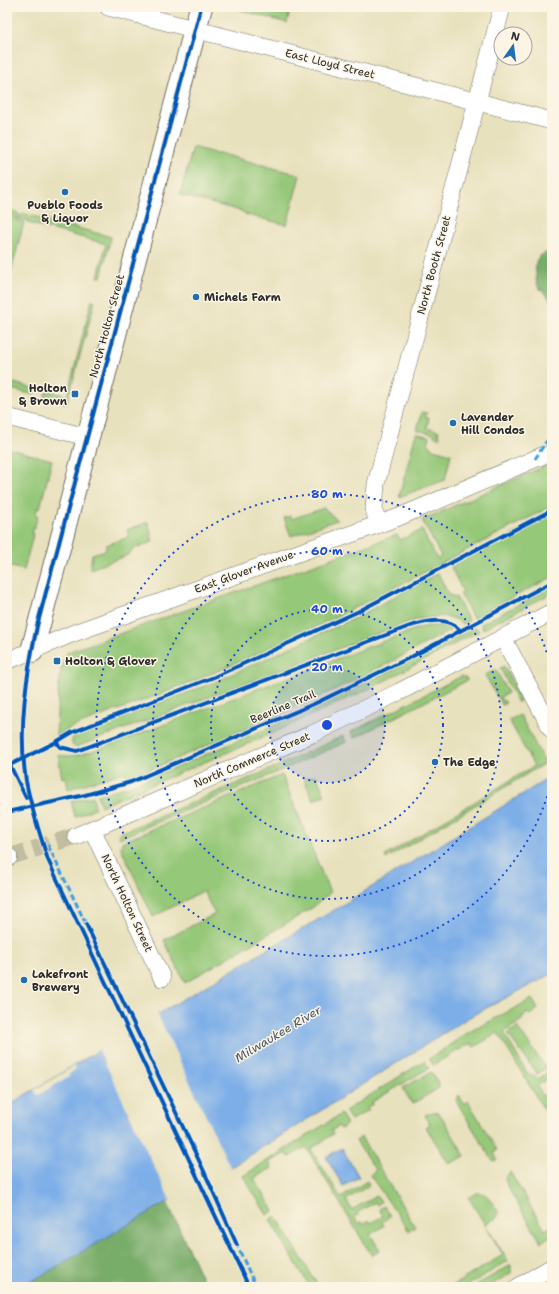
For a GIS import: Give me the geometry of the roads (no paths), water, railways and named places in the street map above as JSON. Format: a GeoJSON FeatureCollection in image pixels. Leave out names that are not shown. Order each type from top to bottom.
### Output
{"type":"FeatureCollection","features":[{"type":"Feature","properties":{"kind":"main road","name":"North Holton Street"},"geometry":{"type":"LineString","coordinates":[[32,651],[201,7]]}},
{"type":"Feature","properties":{"kind":"street","name":"East Lloyd Street"},"geometry":{"type":"LineString","coordinates":[[108,7],[552,121]]}},
{"type":"Feature","properties":{"kind":"street","name":"North Booth Street"},"geometry":{"type":"LineString","coordinates":[[378,524],[374,509],[376,484],[502,7]]}},
{"type":"Feature","properties":{"kind":"street"},"geometry":{"type":"LineString","coordinates":[[7,417],[87,437]]}},
{"type":"Feature","properties":{"kind":"street","name":"East Glover Avenue"},"geometry":{"type":"LineString","coordinates":[[7,661],[74,633],[399,517],[544,455]]}},
{"type":"Feature","properties":{"kind":"street","name":"North Commerce Street"},"geometry":{"type":"LineString","coordinates":[[76,836],[312,734],[399,692],[552,612]]}},
{"type":"Feature","properties":{"kind":"street"},"geometry":{"type":"LineString","coordinates":[[503,638],[552,730]]}},
{"type":"Feature","properties":{"kind":"street","name":"North Holton Street"},"geometry":{"type":"LineString","coordinates":[[92,829],[162,978]]}},
{"type":"Feature","properties":{"kind":"street"},"geometry":{"type":"LineString","coordinates":[[518,1287],[552,1267]]}},
{"type":"Feature","properties":{"kind":"water","name":"Milwaukee River"},"geometry":{"type":"Polygon","coordinates":[[[552,776],[552,974],[473,1015],[236,1164],[167,1202],[22,1287],[7,1287],[7,1106],[175,1004],[336,909],[552,776]]]}},
{"type":"Feature","properties":{"kind":"water"},"geometry":{"type":"Polygon","coordinates":[[[342,1148],[359,1177],[343,1186],[326,1157],[342,1148]]]}},
{"type":"Feature","properties":{"kind":"tunnel"},"geometry":{"type":"LineString","coordinates":[[9,857],[76,836]]}},
{"type":"Feature","properties":{"kind":"place","name":"Pueblo Foods & Liquor"},"geometry":{"type":"Point","coordinates":[65,192]}},
{"type":"Feature","properties":{"kind":"place","name":"Michels Farm"},"geometry":{"type":"Point","coordinates":[196,297]}},
{"type":"Feature","properties":{"kind":"place","name":"Holton & Brown"},"geometry":{"type":"Point","coordinates":[75,394]}},
{"type":"Feature","properties":{"kind":"place","name":"Lavender Hill Condos"},"geometry":{"type":"Point","coordinates":[453,423]}},
{"type":"Feature","properties":{"kind":"place","name":"Holton & Glover"},"geometry":{"type":"Point","coordinates":[57,661]}},
{"type":"Feature","properties":{"kind":"place","name":"The Edge"},"geometry":{"type":"Point","coordinates":[435,762]}},
{"type":"Feature","properties":{"kind":"place","name":"Lakefront Brewery"},"geometry":{"type":"Point","coordinates":[24,980]}}]}
